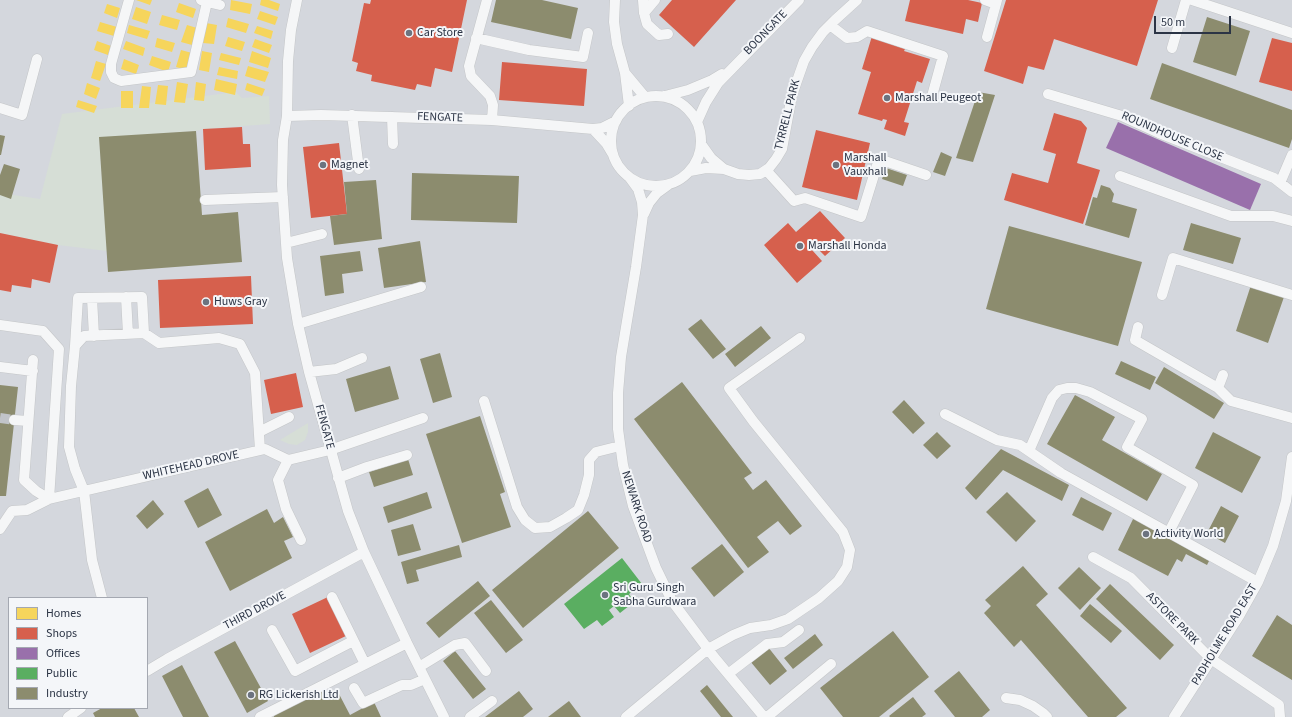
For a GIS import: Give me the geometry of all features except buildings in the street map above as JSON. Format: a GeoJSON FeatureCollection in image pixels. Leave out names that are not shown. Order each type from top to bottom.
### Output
{"type":"FeatureCollection","features":[{"type":"Feature","properties":{"kind":"street"},"geometry":{"type":"LineString","coordinates":[[129,0],[111,64],[114,78],[121,81],[191,72],[204,1],[220,5]]}},
{"type":"Feature","properties":{"kind":"street","name":"FENGATE"},"geometry":{"type":"LineString","coordinates":[[297,0],[291,30],[288,62],[287,116],[283,140],[283,198],[287,258],[298,324],[309,372],[348,511],[364,552],[444,717]]}},
{"type":"Feature","properties":{"kind":"street"},"geometry":{"type":"LineString","coordinates":[[487,0],[469,66],[471,76],[490,96],[493,105],[492,120]]}},
{"type":"Feature","properties":{"kind":"street"},"geometry":{"type":"LineString","coordinates":[[615,0],[614,22],[617,44],[625,73],[629,106]]}},
{"type":"Feature","properties":{"kind":"street"},"geometry":{"type":"LineString","coordinates":[[643,0],[647,24],[659,35],[668,34]]}},
{"type":"Feature","properties":{"kind":"street"},"geometry":{"type":"LineString","coordinates":[[644,13],[655,0]]}},
{"type":"Feature","properties":{"kind":"street","name":"BOONGATE"},"geometry":{"type":"LineString","coordinates":[[697,122],[718,83],[799,0]]}},
{"type":"Feature","properties":{"kind":"street"},"geometry":{"type":"LineString","coordinates":[[985,0],[996,2],[987,37]]}},
{"type":"Feature","properties":{"kind":"street"},"geometry":{"type":"LineString","coordinates":[[1172,48],[1186,0]]}},
{"type":"Feature","properties":{"kind":"street"},"geometry":{"type":"LineString","coordinates":[[1192,0],[1292,33]]}},
{"type":"Feature","properties":{"kind":"street","name":"TYRRELL PARK"},"geometry":{"type":"LineString","coordinates":[[766,170],[776,159],[782,149],[792,95],[804,61],[812,46],[830,25],[854,2]]}},
{"type":"Feature","properties":{"kind":"street"},"geometry":{"type":"LineString","coordinates":[[830,25],[847,38],[856,37],[867,31],[943,56],[932,96]]}},
{"type":"Feature","properties":{"kind":"street"},"geometry":{"type":"LineString","coordinates":[[476,38],[529,50],[583,57],[588,33]]}},
{"type":"Feature","properties":{"kind":"street"},"geometry":{"type":"LineString","coordinates":[[0,108],[22,115],[36,59]]}},
{"type":"Feature","properties":{"kind":"street","name":"BOONGATE"},"geometry":{"type":"LineString","coordinates":[[663,96],[688,90],[712,80],[734,66]]}},
{"type":"Feature","properties":{"kind":"street"},"geometry":{"type":"LineString","coordinates":[[625,73],[646,97]]}},
{"type":"Feature","properties":{"kind":"street","name":"ROUNDHOUSE CLOSE"},"geometry":{"type":"LineString","coordinates":[[1048,94],[1122,116],[1159,133],[1274,178],[1292,192]]}},
{"type":"Feature","properties":{"kind":"street"},"geometry":{"type":"LineString","coordinates":[[593,129],[606,144],[624,172],[630,178],[642,184],[655,186],[680,180],[690,171],[698,159],[701,144],[701,133],[691,112],[683,105],[673,99],[663,96],[646,97],[629,106],[616,121],[612,133],[614,156]]}},
{"type":"Feature","properties":{"kind":"street","name":"FENGATE"},"geometry":{"type":"LineString","coordinates":[[287,116],[321,115],[492,120],[593,129],[602,128],[616,121]]}},
{"type":"Feature","properties":{"kind":"street"},"geometry":{"type":"LineString","coordinates":[[352,116],[358,168]]}},
{"type":"Feature","properties":{"kind":"street"},"geometry":{"type":"LineString","coordinates":[[392,117],[393,144]]}},
{"type":"Feature","properties":{"kind":"street"},"geometry":{"type":"LineString","coordinates":[[701,144],[711,158],[724,169]]}},
{"type":"Feature","properties":{"kind":"street"},"geometry":{"type":"LineString","coordinates":[[1280,183],[1292,155]]}},
{"type":"Feature","properties":{"kind":"street"},"geometry":{"type":"LineString","coordinates":[[690,171],[706,168],[724,169],[738,174],[749,175],[760,174],[766,170],[794,201],[805,198],[861,217],[879,159],[926,175]]}},
{"type":"Feature","properties":{"kind":"street"},"geometry":{"type":"LineString","coordinates":[[1120,176],[1231,216],[1273,216],[1292,221]]}},
{"type":"Feature","properties":{"kind":"street","name":"NEWARK ROAD"},"geometry":{"type":"LineString","coordinates":[[630,178],[638,189],[644,215]]}},
{"type":"Feature","properties":{"kind":"street","name":"NEWARK ROAD"},"geometry":{"type":"LineString","coordinates":[[668,184],[649,203],[644,215],[621,357],[618,393],[618,429],[622,465],[633,506],[656,568],[672,601],[708,649],[764,717]]}},
{"type":"Feature","properties":{"kind":"street"},"geometry":{"type":"LineString","coordinates":[[205,200],[283,198]]}},
{"type":"Feature","properties":{"kind":"street"},"geometry":{"type":"LineString","coordinates":[[286,243],[322,234]]}},
{"type":"Feature","properties":{"kind":"street"},"geometry":{"type":"LineString","coordinates":[[1162,295],[1173,258],[1292,295]]}},
{"type":"Feature","properties":{"kind":"street"},"geometry":{"type":"LineString","coordinates":[[298,324],[421,286]]}},
{"type":"Feature","properties":{"kind":"street"},"geometry":{"type":"LineString","coordinates":[[126,297],[128,334]]}},
{"type":"Feature","properties":{"kind":"street"},"geometry":{"type":"LineString","coordinates":[[102,597],[92,560],[84,491],[75,469],[69,447],[71,386],[78,298],[142,297],[144,333]]}},
{"type":"Feature","properties":{"kind":"street"},"geometry":{"type":"LineString","coordinates":[[92,298],[94,336]]}},
{"type":"Feature","properties":{"kind":"street"},"geometry":{"type":"LineString","coordinates":[[0,326],[43,331],[59,349],[49,499],[36,491],[24,480],[33,360]]}},
{"type":"Feature","properties":{"kind":"street"},"geometry":{"type":"LineString","coordinates":[[1138,327],[1135,340],[1218,388],[1230,401],[1292,418]]}},
{"type":"Feature","properties":{"kind":"street"},"geometry":{"type":"LineString","coordinates":[[75,346],[84,336],[144,333],[159,343],[219,338],[240,344],[255,373],[260,450]]}},
{"type":"Feature","properties":{"kind":"street"},"geometry":{"type":"LineString","coordinates":[[626,717],[708,649],[733,635],[750,628],[771,625],[788,619],[819,598],[838,581],[847,567],[850,550],[843,532],[753,421],[729,388],[800,338]]}},
{"type":"Feature","properties":{"kind":"street"},"geometry":{"type":"LineString","coordinates":[[309,372],[336,369],[362,358]]}},
{"type":"Feature","properties":{"kind":"street"},"geometry":{"type":"LineString","coordinates":[[0,367],[32,370]]}},
{"type":"Feature","properties":{"kind":"street"},"geometry":{"type":"LineString","coordinates":[[1218,388],[1223,375]]}},
{"type":"Feature","properties":{"kind":"street"},"geometry":{"type":"LineString","coordinates":[[1029,451],[1052,398],[1059,390],[1076,388],[1090,392],[1142,419],[1127,447],[1193,485],[1169,532]]}},
{"type":"Feature","properties":{"kind":"street"},"geometry":{"type":"LineString","coordinates":[[484,401],[517,507],[525,520],[535,528],[550,527],[578,510],[584,495],[589,475],[589,460],[596,452],[620,446]]}},
{"type":"Feature","properties":{"kind":"street"},"geometry":{"type":"LineString","coordinates":[[945,414],[997,440],[1020,445],[1061,473],[1258,582]]}},
{"type":"Feature","properties":{"kind":"street"},"geometry":{"type":"LineString","coordinates":[[259,432],[289,417]]}},
{"type":"Feature","properties":{"kind":"street"},"geometry":{"type":"LineString","coordinates":[[302,540],[286,509],[278,480],[288,460],[330,450],[423,418]]}},
{"type":"Feature","properties":{"kind":"street"},"geometry":{"type":"LineString","coordinates":[[14,420],[28,421]]}},
{"type":"Feature","properties":{"kind":"street","name":"WHITEHEAD DROVE"},"geometry":{"type":"LineString","coordinates":[[0,529],[12,511],[27,510],[49,499],[265,448],[288,460]]}},
{"type":"Feature","properties":{"kind":"street"},"geometry":{"type":"LineString","coordinates":[[338,478],[367,467],[407,455]]}},
{"type":"Feature","properties":{"kind":"street","name":"PADHOLME ROAD EAST"},"geometry":{"type":"LineString","coordinates":[[1174,717],[1239,616],[1258,582],[1273,546],[1284,509],[1292,464]]}},
{"type":"Feature","properties":{"kind":"street","name":"THIRD DROVE"},"geometry":{"type":"LineString","coordinates":[[148,670],[166,659],[364,552]]}},
{"type":"Feature","properties":{"kind":"street","name":"ASTORE PARK"},"geometry":{"type":"LineString","coordinates":[[1093,557],[1131,578],[1212,659],[1279,705],[1280,717]]}},
{"type":"Feature","properties":{"kind":"street"},"geometry":{"type":"LineString","coordinates":[[332,597],[364,664]]}},
{"type":"Feature","properties":{"kind":"street"},"geometry":{"type":"LineString","coordinates":[[272,630],[295,672],[353,641]]}},
{"type":"Feature","properties":{"kind":"street"},"geometry":{"type":"LineString","coordinates":[[728,674],[767,644],[783,642],[799,630]]}},
{"type":"Feature","properties":{"kind":"street"},"geometry":{"type":"LineString","coordinates":[[260,717],[407,643]]}},
{"type":"Feature","properties":{"kind":"street"},"geometry":{"type":"LineString","coordinates":[[419,667],[455,645],[464,643],[486,671]]}},
{"type":"Feature","properties":{"kind":"street"},"geometry":{"type":"LineString","coordinates":[[767,717],[831,664]]}},
{"type":"Feature","properties":{"kind":"street"},"geometry":{"type":"LineString","coordinates":[[354,688],[363,703],[402,685],[411,685],[425,679]]}},
{"type":"Feature","properties":{"kind":"street"},"geometry":{"type":"LineString","coordinates":[[1006,698],[1020,700],[1033,706],[1047,717]]}},
{"type":"Feature","properties":{"kind":"street"},"geometry":{"type":"LineString","coordinates":[[470,717],[492,701]]}},
{"type":"Feature","properties":{"kind":"street"},"geometry":{"type":"LineString","coordinates":[[68,717],[80,709]]}},
{"type":"Feature","properties":{"kind":"shaded area"},"geometry":{"type":"Polygon","coordinates":[[[0,0],[1292,0],[1292,717],[0,717],[0,0]]]}},
{"type":"Feature","properties":{"kind":"shaded area"},"geometry":{"type":"Polygon","coordinates":[[[236,92],[242,98],[269,96],[270,124],[99,138],[107,251],[58,245],[0,233],[0,193],[40,199],[62,114],[236,92]]]}},
{"type":"Feature","properties":{"kind":"shaded area"},"geometry":{"type":"Polygon","coordinates":[[[308,423],[308,432],[305,440],[297,445],[289,444],[280,440],[308,423]]]}},
{"type":"Feature","properties":{"kind":"tunnel"},"geometry":{"type":"LineString","coordinates":[[0,418],[14,420]]}},
{"type":"Feature","properties":{"kind":"place","name":"Car Store"},"geometry":{"type":"Point","coordinates":[409,33]}},
{"type":"Feature","properties":{"kind":"place","name":"Marshall Peugeot"},"geometry":{"type":"Point","coordinates":[887,98]}},
{"type":"Feature","properties":{"kind":"place","name":"Magnet"},"geometry":{"type":"Point","coordinates":[323,165]}},
{"type":"Feature","properties":{"kind":"place","name":"Marshall Vauxhall"},"geometry":{"type":"Point","coordinates":[836,165]}},
{"type":"Feature","properties":{"kind":"place","name":"Marshall Honda"},"geometry":{"type":"Point","coordinates":[800,246]}},
{"type":"Feature","properties":{"kind":"place","name":"Huws Gray"},"geometry":{"type":"Point","coordinates":[206,302]}},
{"type":"Feature","properties":{"kind":"place","name":"Activity World"},"geometry":{"type":"Point","coordinates":[1146,534]}},
{"type":"Feature","properties":{"kind":"place","name":"Sri Guru Singh Sabha Gurdwara"},"geometry":{"type":"Point","coordinates":[605,595]}},
{"type":"Feature","properties":{"kind":"place","name":"RG Lickerish Ltd"},"geometry":{"type":"Point","coordinates":[251,695]}}]}
